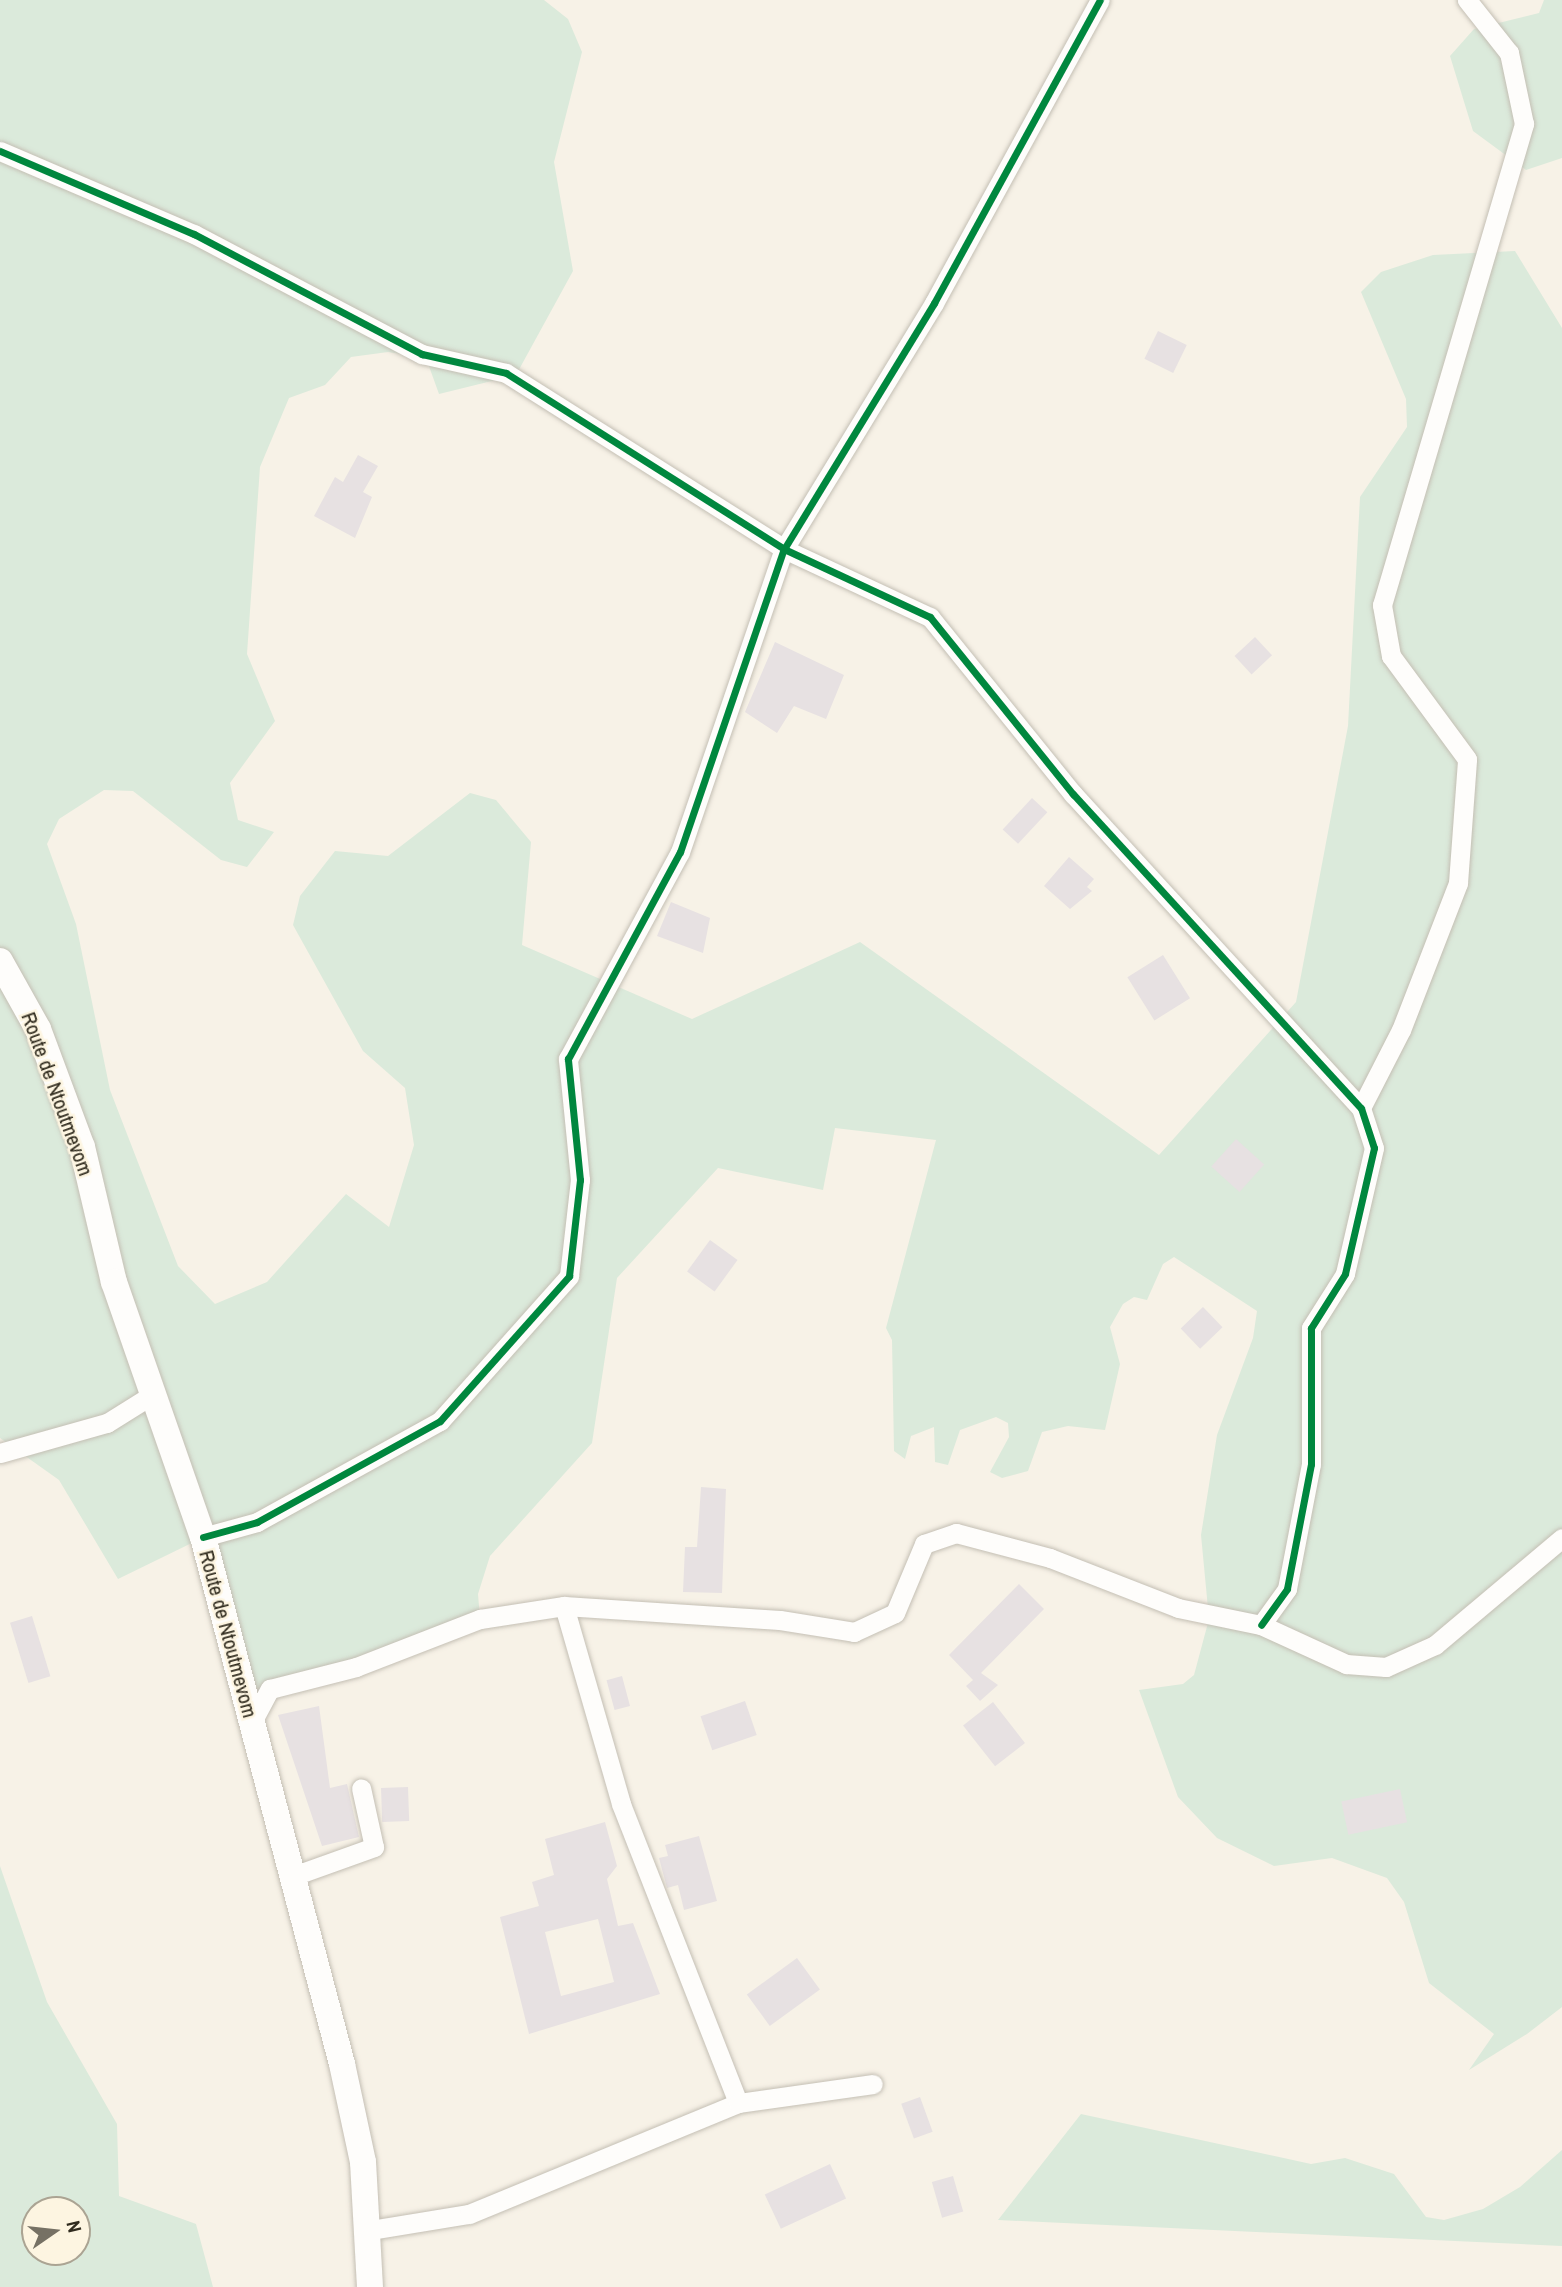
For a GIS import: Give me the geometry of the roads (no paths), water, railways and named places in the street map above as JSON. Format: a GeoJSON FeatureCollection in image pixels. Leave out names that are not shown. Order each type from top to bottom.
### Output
{"type":"FeatureCollection","features":[{"type":"Feature","properties":{"kind":"street"},"geometry":{"type":"LineString","coordinates":[[203,1538],[257,1522],[440,1421],[569,1276],[580,1180],[568,1059],[680,852],[784,549],[934,303],[1100,0]]}},
{"type":"Feature","properties":{"kind":"street"},"geometry":{"type":"LineString","coordinates":[[1361,1108],[1401,1030],[1458,883],[1467,760],[1391,656],[1382,605],[1524,124],[1510,53],[1467,0]]}},
{"type":"Feature","properties":{"kind":"street"},"geometry":{"type":"LineString","coordinates":[[0,151],[194,234],[422,354],[506,373],[784,549],[930,617],[1073,794],[1361,1108],[1374,1148],[1345,1274],[1311,1328],[1311,1464],[1287,1589],[1261,1625]]}},
{"type":"Feature","properties":{"kind":"street","name":"Route de Ntoutmevom"},"geometry":{"type":"LineString","coordinates":[[0,961],[38,1029],[82,1147],[114,1282],[203,1538],[251,1724],[296,1875],[360,2150],[370,2230],[370,2287]]}},
{"type":"Feature","properties":{"kind":"street"},"geometry":{"type":"LineString","coordinates":[[0,1453],[107,1423],[155,1394]]}},
{"type":"Feature","properties":{"kind":"street"},"geometry":{"type":"LineString","coordinates":[[251,1724],[270,1689],[356,1667],[480,1619],[564,1606],[780,1620],[854,1632],[895,1613],[924,1544],[956,1533],[1050,1558],[1178,1608],[1261,1625],[1346,1664],[1386,1667],[1435,1645],[1562,1538]]}},
{"type":"Feature","properties":{"kind":"street"},"geometry":{"type":"LineString","coordinates":[[564,1606],[621,1804],[738,2102]]}},
{"type":"Feature","properties":{"kind":"street"},"geometry":{"type":"LineString","coordinates":[[296,1875],[374,1847],[360,1788]]}},
{"type":"Feature","properties":{"kind":"street"},"geometry":{"type":"LineString","coordinates":[[370,2230],[469,2214],[738,2102],[873,2084]]}}]}
